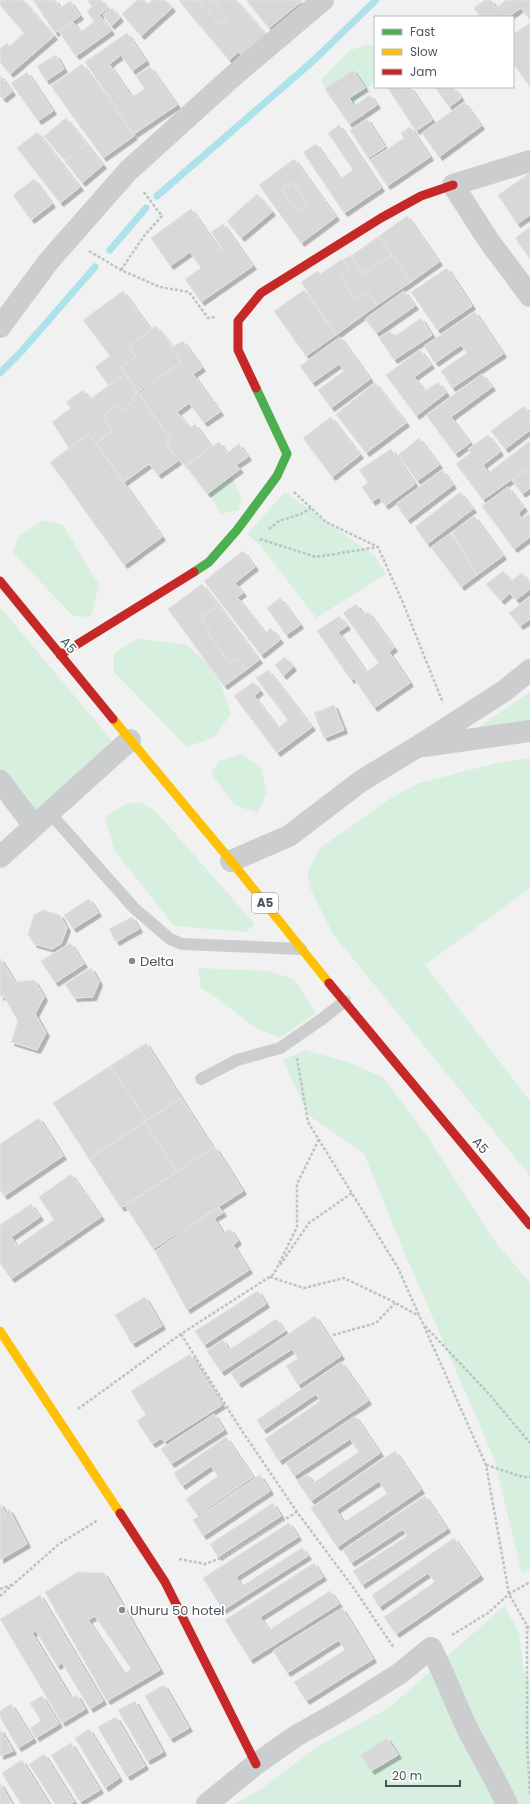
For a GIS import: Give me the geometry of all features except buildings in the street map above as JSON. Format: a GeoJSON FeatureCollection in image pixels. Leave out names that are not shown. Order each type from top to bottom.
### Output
{"type":"FeatureCollection","features":[{"type":"Feature","properties":{"kind":"main road"},"geometry":{"type":"LineString","coordinates":[[60,655],[209,562],[237,530],[277,476],[287,454],[238,350],[238,321],[261,293],[381,218],[421,196],[453,185]]}},
{"type":"Feature","properties":{"kind":"main road","name":"A5"},"geometry":{"type":"LineString","coordinates":[[3,589],[231,860],[301,949],[530,1225]]}},
{"type":"Feature","properties":{"kind":"main road"},"geometry":{"type":"LineString","coordinates":[[0,1331],[165,1582],[256,1764]]}},
{"type":"Feature","properties":{"kind":"street"},"geometry":{"type":"LineString","coordinates":[[0,327],[48,262],[128,171],[232,77],[323,0]]}},
{"type":"Feature","properties":{"kind":"street"},"geometry":{"type":"LineString","coordinates":[[530,161],[453,185],[489,241],[530,296]]}},
{"type":"Feature","properties":{"kind":"street"},"geometry":{"type":"LineString","coordinates":[[231,860],[289,836],[361,781],[504,691],[530,670]]}},
{"type":"Feature","properties":{"kind":"street"},"geometry":{"type":"LineString","coordinates":[[417,747],[530,732]]}},
{"type":"Feature","properties":{"kind":"street"},"geometry":{"type":"LineString","coordinates":[[0,857],[130,740]]}},
{"type":"Feature","properties":{"kind":"street"},"geometry":{"type":"LineString","coordinates":[[0,781],[41,819]]}},
{"type":"Feature","properties":{"kind":"street"},"geometry":{"type":"LineString","coordinates":[[207,1804],[256,1764],[296,1736],[340,1711],[399,1674],[431,1648],[469,1731],[494,1776],[507,1804]]}},
{"type":"Feature","properties":{"kind":"lane"},"geometry":{"type":"LineString","coordinates":[[41,819],[134,908],[170,939],[182,944],[301,949]]}},
{"type":"Feature","properties":{"kind":"lane"},"geometry":{"type":"LineString","coordinates":[[201,1079],[237,1060],[280,1048],[345,1001]]}},
{"type":"Feature","properties":{"kind":"path"},"geometry":{"type":"LineString","coordinates":[[121,270],[144,236],[162,216],[128,171]]}},
{"type":"Feature","properties":{"kind":"path"},"geometry":{"type":"LineString","coordinates":[[68,239],[121,270],[160,287],[189,292],[208,318],[245,313]]}},
{"type":"Feature","properties":{"kind":"path"},"geometry":{"type":"LineString","coordinates":[[277,476],[326,522],[378,547],[404,603],[444,707]]}},
{"type":"Feature","properties":{"kind":"path"},"geometry":{"type":"LineString","coordinates":[[311,508],[301,514],[279,521],[258,538],[316,557],[378,547]]}},
{"type":"Feature","properties":{"kind":"path"},"geometry":{"type":"LineString","coordinates":[[296,1057],[308,1122],[398,1268],[486,1465],[509,1594],[530,1631]]}},
{"type":"Feature","properties":{"kind":"path"},"geometry":{"type":"LineString","coordinates":[[274,1274],[297,1227],[297,1184],[319,1139]]}},
{"type":"Feature","properties":{"kind":"path"},"geometry":{"type":"LineString","coordinates":[[60,1423],[181,1334],[274,1274],[309,1223],[352,1193]]}},
{"type":"Feature","properties":{"kind":"path"},"geometry":{"type":"LineString","coordinates":[[270,1277],[304,1288],[344,1278],[420,1317]]}},
{"type":"Feature","properties":{"kind":"path"},"geometry":{"type":"LineString","coordinates":[[333,1335],[376,1323],[395,1303]]}},
{"type":"Feature","properties":{"kind":"path"},"geometry":{"type":"LineString","coordinates":[[424,1324],[489,1394],[530,1444]]}},
{"type":"Feature","properties":{"kind":"path"},"geometry":{"type":"LineString","coordinates":[[181,1334],[240,1428],[297,1512],[355,1590],[396,1651],[399,1674]]}},
{"type":"Feature","properties":{"kind":"path"},"geometry":{"type":"LineString","coordinates":[[486,1465],[523,1477],[530,1477]]}},
{"type":"Feature","properties":{"kind":"path"},"geometry":{"type":"LineString","coordinates":[[0,1596],[59,1544],[117,1509]]}},
{"type":"Feature","properties":{"kind":"path"},"geometry":{"type":"LineString","coordinates":[[176,1558],[205,1564],[226,1556],[297,1512]]}},
{"type":"Feature","properties":{"kind":"path"},"geometry":{"type":"LineString","coordinates":[[431,1648],[488,1614],[509,1594],[530,1582]]}},
{"type":"Feature","properties":{"kind":"path"},"geometry":{"type":"LineString","coordinates":[[0,1589],[14,1584]]}},
{"type":"Feature","properties":{"kind":"path"},"geometry":{"type":"LineString","coordinates":[[527,1625],[527,1743],[530,1797]]}},
{"type":"Feature","properties":{"kind":"green space"},"geometry":{"type":"Polygon","coordinates":[[[367,44],[374,46],[374,81],[353,105],[329,97],[321,80],[349,51],[367,44]]]}},
{"type":"Feature","properties":{"kind":"green space"},"geometry":{"type":"Polygon","coordinates":[[[207,445],[218,450],[241,496],[239,510],[220,514],[202,478],[199,453],[207,445]]]}},
{"type":"Feature","properties":{"kind":"green space"},"geometry":{"type":"Polygon","coordinates":[[[285,492],[375,556],[386,574],[316,618],[260,545],[247,534],[285,492]]]}},
{"type":"Feature","properties":{"kind":"green space"},"geometry":{"type":"Polygon","coordinates":[[[42,520],[63,525],[99,585],[91,617],[73,616],[13,553],[18,537],[42,520]]]}},
{"type":"Feature","properties":{"kind":"green space"},"geometry":{"type":"Polygon","coordinates":[[[0,607],[114,743],[34,815],[0,770],[0,607]]]}},
{"type":"Feature","properties":{"kind":"green space"},"geometry":{"type":"Polygon","coordinates":[[[138,639],[185,644],[216,670],[231,713],[215,737],[187,747],[114,672],[114,653],[138,639]]]}},
{"type":"Feature","properties":{"kind":"green space"},"geometry":{"type":"Polygon","coordinates":[[[530,692],[530,730],[455,743],[530,692]]]}},
{"type":"Feature","properties":{"kind":"green space"},"geometry":{"type":"Polygon","coordinates":[[[241,754],[260,766],[267,792],[258,813],[234,805],[211,773],[219,761],[241,754]]]}},
{"type":"Feature","properties":{"kind":"green space"},"geometry":{"type":"Polygon","coordinates":[[[530,758],[530,888],[425,965],[530,1101],[530,1176],[333,934],[311,890],[307,873],[320,848],[391,798],[419,783],[497,763],[530,758]]]}},
{"type":"Feature","properties":{"kind":"green space"},"geometry":{"type":"Polygon","coordinates":[[[141,802],[157,813],[255,924],[246,932],[174,926],[114,850],[105,817],[125,804],[141,802]]]}},
{"type":"Feature","properties":{"kind":"green space"},"geometry":{"type":"Polygon","coordinates":[[[198,968],[270,971],[295,980],[316,1013],[280,1038],[254,1027],[217,998],[201,988],[198,968]]]}},
{"type":"Feature","properties":{"kind":"green space"},"geometry":{"type":"Polygon","coordinates":[[[305,1050],[351,1063],[384,1078],[430,1140],[493,1239],[530,1283],[530,1569],[522,1574],[494,1458],[405,1254],[364,1154],[308,1115],[283,1060],[305,1050]]]}},
{"type":"Feature","properties":{"kind":"green space"},"geometry":{"type":"Polygon","coordinates":[[[504,1606],[519,1632],[524,1672],[530,1681],[530,1804],[234,1804],[260,1790],[315,1748],[390,1707],[504,1606]]]}},
{"type":"Feature","properties":{"kind":"waterway"},"geometry":{"type":"LineString","coordinates":[[157,196],[313,61],[376,0]]}},
{"type":"Feature","properties":{"kind":"waterway"},"geometry":{"type":"LineString","coordinates":[[110,250],[146,208]]}},
{"type":"Feature","properties":{"kind":"waterway"},"geometry":{"type":"LineString","coordinates":[[0,373],[20,353],[95,267]]}},
{"type":"Feature","properties":{"kind":"traffic: fast"},"geometry":{"type":"LineString","coordinates":[[194,572],[209,562],[237,530],[277,476],[287,454],[256,388]]}},
{"type":"Feature","properties":{"kind":"traffic: slow"},"geometry":{"type":"LineString","coordinates":[[113,719],[231,861],[329,983]]}},
{"type":"Feature","properties":{"kind":"traffic: slow"},"geometry":{"type":"LineString","coordinates":[[0,1331],[120,1513]]}},
{"type":"Feature","properties":{"kind":"traffic: jam"},"geometry":{"type":"LineString","coordinates":[[256,388],[238,350],[238,321],[261,293],[381,218],[421,196],[453,185]]}},
{"type":"Feature","properties":{"kind":"traffic: jam"},"geometry":{"type":"LineString","coordinates":[[60,655],[194,572]]}},
{"type":"Feature","properties":{"kind":"traffic: jam"},"geometry":{"type":"LineString","coordinates":[[0,581],[113,719]]}},
{"type":"Feature","properties":{"kind":"traffic: jam"},"geometry":{"type":"LineString","coordinates":[[329,983],[530,1225]]}},
{"type":"Feature","properties":{"kind":"traffic: jam"},"geometry":{"type":"LineString","coordinates":[[120,1513],[165,1582],[256,1764]]}},
{"type":"Feature","properties":{"kind":"place","name":"Delta"},"geometry":{"type":"Point","coordinates":[132,961]}},
{"type":"Feature","properties":{"kind":"place","name":"Uhuru 50 hotel"},"geometry":{"type":"Point","coordinates":[122,1610]}}]}
